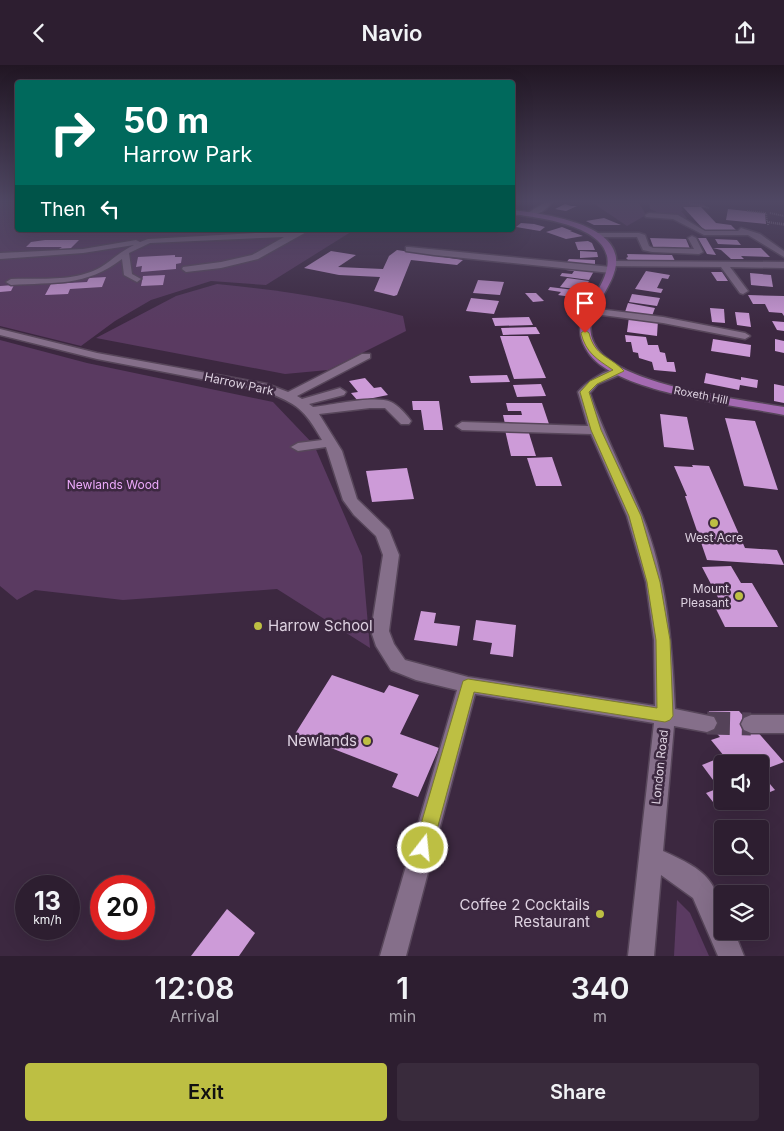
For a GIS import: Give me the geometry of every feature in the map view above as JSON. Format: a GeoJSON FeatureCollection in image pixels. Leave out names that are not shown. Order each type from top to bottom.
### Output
{"type":"FeatureCollection","features":[{"type":"Feature","properties":{"kind":"main road"},"geometry":{"type":"LineString","coordinates":[[605,245],[611,262],[585,326],[588,345],[606,363],[620,371]]}},
{"type":"Feature","properties":{"kind":"main road","name":"Roxeth Hill"},"geometry":{"type":"LineString","coordinates":[[620,371],[654,386],[784,411]]}},
{"type":"Feature","properties":{"kind":"street"},"geometry":{"type":"LineString","coordinates":[[0,256],[83,251],[125,245]]}},
{"type":"Feature","properties":{"kind":"street"},"geometry":{"type":"LineString","coordinates":[[11,282],[80,278],[103,269],[125,252],[141,245]]}},
{"type":"Feature","properties":{"kind":"street"},"geometry":{"type":"LineString","coordinates":[[186,269],[221,265],[256,257],[277,245]]}},
{"type":"Feature","properties":{"kind":"street"},"geometry":{"type":"LineString","coordinates":[[645,245],[646,248],[652,250],[699,251],[696,245]]}},
{"type":"Feature","properties":{"kind":"street"},"geometry":{"type":"LineString","coordinates":[[770,245],[784,255]]}},
{"type":"Feature","properties":{"kind":"street"},"geometry":{"type":"LineString","coordinates":[[409,249],[472,257],[724,265],[784,265]]}},
{"type":"Feature","properties":{"kind":"street"},"geometry":{"type":"LineString","coordinates":[[125,252],[128,275],[137,279]]}},
{"type":"Feature","properties":{"kind":"street"},"geometry":{"type":"LineString","coordinates":[[724,265],[743,291]]}},
{"type":"Feature","properties":{"kind":"street"},"geometry":{"type":"LineString","coordinates":[[590,311],[663,320],[745,336]]}},
{"type":"Feature","properties":{"kind":"street","name":"Harrow Park"},"geometry":{"type":"LineString","coordinates":[[0,332],[66,350],[267,388],[301,403]]}},
{"type":"Feature","properties":{"kind":"street"},"geometry":{"type":"LineString","coordinates":[[301,403],[366,356]]}},
{"type":"Feature","properties":{"kind":"street","name":"London Road"},"geometry":{"type":"LineString","coordinates":[[620,371],[594,382],[584,392],[596,430],[635,516],[654,582],[663,640],[665,716],[641,956]]}},
{"type":"Feature","properties":{"kind":"street"},"geometry":{"type":"LineString","coordinates":[[301,403],[340,392]]}},
{"type":"Feature","properties":{"kind":"street"},"geometry":{"type":"LineString","coordinates":[[301,403],[388,405],[405,421]]}},
{"type":"Feature","properties":{"kind":"street"},"geometry":{"type":"LineString","coordinates":[[301,403],[335,451],[350,500],[359,512],[383,534],[392,555],[380,631],[385,646],[398,665],[416,673],[468,685],[707,723]]}},
{"type":"Feature","properties":{"kind":"street"},"geometry":{"type":"LineString","coordinates":[[462,426],[596,430]]}},
{"type":"Feature","properties":{"kind":"street"},"geometry":{"type":"LineString","coordinates":[[298,447],[330,443]]}},
{"type":"Feature","properties":{"kind":"street"},"geometry":{"type":"LineString","coordinates":[[392,956],[468,685]]}},
{"type":"Feature","properties":{"kind":"street"},"geometry":{"type":"LineString","coordinates":[[751,724],[784,723]]}},
{"type":"Feature","properties":{"kind":"street"},"geometry":{"type":"LineString","coordinates":[[651,858],[678,870],[702,889],[731,956]]}},
{"type":"Feature","properties":{"kind":"green space"},"geometry":{"type":"Polygon","coordinates":[[[0,245],[331,245],[266,285],[211,281],[151,300],[115,321],[81,346],[0,326],[0,245]]]}},
{"type":"Feature","properties":{"kind":"green space"},"geometry":{"type":"Polygon","coordinates":[[[217,284],[311,296],[380,310],[403,316],[406,331],[328,370],[285,374],[96,338],[176,296],[217,284]]]}},
{"type":"Feature","properties":{"kind":"green space","name":"Newlands Wood"},"geometry":{"type":"Polygon","coordinates":[[[0,340],[87,363],[273,402],[314,445],[362,556],[370,648],[277,589],[123,600],[35,590],[17,600],[0,586],[0,340]]]}},
{"type":"Feature","properties":{"kind":"green space"},"geometry":{"type":"Polygon","coordinates":[[[677,900],[690,913],[709,956],[674,956],[677,900]]]}},
{"type":"Feature","properties":{"kind":"building"},"geometry":{"type":"Polygon","coordinates":[[[28,245],[74,245],[70,249],[59,249],[62,247],[26,247],[28,245]]]}},
{"type":"Feature","properties":{"kind":"building"},"geometry":{"type":"Polygon","coordinates":[[[576,245],[593,245],[595,250],[578,250],[576,245]]]}},
{"type":"Feature","properties":{"kind":"building"},"geometry":{"type":"Polygon","coordinates":[[[652,245],[688,245],[691,251],[654,249],[652,245]]]}},
{"type":"Feature","properties":{"kind":"building"},"geometry":{"type":"Polygon","coordinates":[[[702,245],[710,245],[716,255],[707,254],[702,245]]]}},
{"type":"Feature","properties":{"kind":"building"},"geometry":{"type":"Polygon","coordinates":[[[713,248],[761,248],[770,257],[741,256],[744,259],[731,259],[721,250],[713,248]]]}},
{"type":"Feature","properties":{"kind":"building"},"geometry":{"type":"Polygon","coordinates":[[[397,250],[463,260],[457,265],[411,260],[397,295],[394,296],[374,291],[380,277],[339,275],[304,268],[331,251],[356,255],[338,267],[383,269],[389,256],[397,250]]]}},
{"type":"Feature","properties":{"kind":"building"},"geometry":{"type":"Polygon","coordinates":[[[580,251],[597,252],[598,257],[580,258],[580,251]]]}},
{"type":"Feature","properties":{"kind":"building"},"geometry":{"type":"Polygon","coordinates":[[[627,254],[672,255],[676,263],[629,261],[626,258],[628,257],[627,254]]]}},
{"type":"Feature","properties":{"kind":"building"},"geometry":{"type":"Polygon","coordinates":[[[175,255],[175,257],[182,257],[181,263],[176,264],[176,269],[141,272],[142,266],[136,267],[138,257],[175,255]]]}},
{"type":"Feature","properties":{"kind":"building"},"geometry":{"type":"Polygon","coordinates":[[[569,259],[595,260],[595,266],[566,263],[569,259]]]}},
{"type":"Feature","properties":{"kind":"building"},"geometry":{"type":"Polygon","coordinates":[[[568,268],[594,271],[589,280],[560,276],[562,273],[572,274],[574,271],[566,270],[568,268]]]}},
{"type":"Feature","properties":{"kind":"building"},"geometry":{"type":"Polygon","coordinates":[[[646,271],[670,275],[668,279],[662,278],[657,288],[663,289],[661,293],[635,289],[646,271]]]}},
{"type":"Feature","properties":{"kind":"building"},"geometry":{"type":"Polygon","coordinates":[[[711,272],[722,272],[728,281],[717,281],[711,272]]]}},
{"type":"Feature","properties":{"kind":"building"},"geometry":{"type":"Polygon","coordinates":[[[750,273],[771,275],[773,287],[751,285],[750,273]]]}},
{"type":"Feature","properties":{"kind":"building"},"geometry":{"type":"Polygon","coordinates":[[[165,275],[163,285],[141,286],[143,276],[165,275]]]}},
{"type":"Feature","properties":{"kind":"building"},"geometry":{"type":"Polygon","coordinates":[[[106,277],[102,287],[70,289],[68,294],[45,295],[51,284],[87,282],[89,278],[106,277]]]}},
{"type":"Feature","properties":{"kind":"building"},"geometry":{"type":"Polygon","coordinates":[[[567,278],[589,281],[583,290],[560,287],[567,278]]]}},
{"type":"Feature","properties":{"kind":"building"},"geometry":{"type":"Polygon","coordinates":[[[478,280],[504,282],[500,295],[473,293],[478,280]]]}},
{"type":"Feature","properties":{"kind":"building"},"geometry":{"type":"Polygon","coordinates":[[[14,285],[11,291],[0,292],[0,286],[14,285]]]}},
{"type":"Feature","properties":{"kind":"building"},"geometry":{"type":"Polygon","coordinates":[[[550,287],[582,291],[578,298],[558,295],[561,292],[548,290],[550,287]]]}},
{"type":"Feature","properties":{"kind":"building"},"geometry":{"type":"Polygon","coordinates":[[[525,293],[536,293],[544,301],[533,302],[525,293]]]}},
{"type":"Feature","properties":{"kind":"building"},"geometry":{"type":"Polygon","coordinates":[[[632,294],[660,298],[657,306],[629,302],[632,294]]]}},
{"type":"Feature","properties":{"kind":"building"},"geometry":{"type":"Polygon","coordinates":[[[748,295],[784,296],[784,316],[782,313],[769,312],[765,304],[753,304],[748,295]]]}},
{"type":"Feature","properties":{"kind":"building"},"geometry":{"type":"Polygon","coordinates":[[[471,298],[499,301],[494,314],[466,311],[471,298]]]}},
{"type":"Feature","properties":{"kind":"building"},"geometry":{"type":"Polygon","coordinates":[[[628,303],[655,308],[652,316],[625,312],[628,303]]]}},
{"type":"Feature","properties":{"kind":"building"},"geometry":{"type":"Polygon","coordinates":[[[710,308],[724,309],[725,323],[712,322],[710,308]]]}},
{"type":"Feature","properties":{"kind":"building"},"geometry":{"type":"Polygon","coordinates":[[[735,312],[749,313],[751,327],[737,325],[735,312]]]}},
{"type":"Feature","properties":{"kind":"building"},"geometry":{"type":"Polygon","coordinates":[[[529,317],[533,325],[495,326],[492,318],[529,317]]]}},
{"type":"Feature","properties":{"kind":"building"},"geometry":{"type":"Polygon","coordinates":[[[629,317],[658,320],[657,336],[627,332],[629,317]]]}},
{"type":"Feature","properties":{"kind":"building"},"geometry":{"type":"Polygon","coordinates":[[[772,321],[784,322],[784,331],[777,330],[772,321]]]}},
{"type":"Feature","properties":{"kind":"building"},"geometry":{"type":"Polygon","coordinates":[[[536,327],[540,334],[503,335],[501,328],[536,327]]]}},
{"type":"Feature","properties":{"kind":"building"},"geometry":{"type":"Polygon","coordinates":[[[625,335],[646,337],[648,345],[658,345],[660,352],[665,353],[667,362],[674,362],[676,372],[654,370],[652,362],[639,358],[638,353],[633,352],[631,342],[626,342],[625,335]]]}},
{"type":"Feature","properties":{"kind":"building"},"geometry":{"type":"Polygon","coordinates":[[[500,336],[528,336],[546,378],[514,379],[500,336]]]}},
{"type":"Feature","properties":{"kind":"building"},"geometry":{"type":"Polygon","coordinates":[[[713,339],[751,345],[750,357],[711,351],[713,339]]]}},
{"type":"Feature","properties":{"kind":"building"},"geometry":{"type":"Polygon","coordinates":[[[775,339],[784,341],[784,353],[775,351],[775,339]]]}},
{"type":"Feature","properties":{"kind":"building"},"geometry":{"type":"Polygon","coordinates":[[[706,373],[741,380],[741,377],[758,380],[757,388],[740,385],[739,390],[704,383],[706,373]]]}},
{"type":"Feature","properties":{"kind":"building"},"geometry":{"type":"Polygon","coordinates":[[[507,375],[510,382],[471,383],[469,376],[507,375]]]}},
{"type":"Feature","properties":{"kind":"building"},"geometry":{"type":"Polygon","coordinates":[[[365,378],[374,388],[381,387],[388,395],[358,401],[351,393],[358,392],[349,381],[365,378]]]}},
{"type":"Feature","properties":{"kind":"building"},"geometry":{"type":"Polygon","coordinates":[[[541,384],[546,396],[517,397],[513,385],[541,384]]]}},
{"type":"Feature","properties":{"kind":"building"},"geometry":{"type":"Polygon","coordinates":[[[774,384],[784,386],[784,403],[774,401],[774,384]]]}},
{"type":"Feature","properties":{"kind":"building"},"geometry":{"type":"Polygon","coordinates":[[[412,401],[439,401],[443,430],[424,430],[421,410],[413,410],[412,401]]]}},
{"type":"Feature","properties":{"kind":"building"},"geometry":{"type":"Polygon","coordinates":[[[506,403],[542,403],[549,424],[505,424],[503,415],[522,415],[521,411],[508,411],[506,403]]]}},
{"type":"Feature","properties":{"kind":"building"},"geometry":{"type":"Polygon","coordinates":[[[660,414],[687,417],[694,450],[664,447],[660,414]]]}},
{"type":"Feature","properties":{"kind":"building"},"geometry":{"type":"Polygon","coordinates":[[[725,418],[755,421],[778,490],[744,486],[725,418]]]}},
{"type":"Feature","properties":{"kind":"building"},"geometry":{"type":"Polygon","coordinates":[[[505,430],[528,430],[536,456],[511,456],[505,430]]]}},
{"type":"Feature","properties":{"kind":"building"},"geometry":{"type":"Polygon","coordinates":[[[552,457],[562,486],[536,486],[527,458],[552,457]]]}},
{"type":"Feature","properties":{"kind":"building","name":"West Acre"},"geometry":{"type":"Polygon","coordinates":[[[692,465],[709,466],[745,548],[777,550],[784,565],[707,560],[685,496],[687,496],[674,466],[693,467],[692,465]]]}},
{"type":"Feature","properties":{"kind":"building"},"geometry":{"type":"Polygon","coordinates":[[[407,468],[414,499],[372,502],[366,471],[407,468]]]}},
{"type":"Feature","properties":{"kind":"building","name":"Mount Pleasant"},"geometry":{"type":"Polygon","coordinates":[[[731,566],[741,583],[752,583],[778,627],[725,627],[716,609],[724,609],[702,567],[731,566]]]}},
{"type":"Feature","properties":{"kind":"building"},"geometry":{"type":"Polygon","coordinates":[[[421,611],[436,613],[434,623],[460,626],[457,646],[414,640],[421,611]]]}},
{"type":"Feature","properties":{"kind":"building"},"geometry":{"type":"Polygon","coordinates":[[[476,620],[516,625],[513,657],[490,654],[492,643],[473,640],[476,620]]]}},
{"type":"Feature","properties":{"kind":"building","name":"Newlands"},"geometry":{"type":"Polygon","coordinates":[[[332,675],[384,693],[389,685],[419,695],[400,734],[439,748],[418,797],[392,787],[398,774],[295,734],[332,675]]]}},
{"type":"Feature","properties":{"kind":"building"},"geometry":{"type":"Polygon","coordinates":[[[709,711],[739,711],[784,762],[769,768],[769,755],[723,755],[711,740],[720,737],[707,723],[709,711]]]}},
{"type":"Feature","properties":{"kind":"building"},"geometry":{"type":"Polygon","coordinates":[[[714,760],[714,781],[702,765],[714,760]]]}},
{"type":"Feature","properties":{"kind":"building"},"geometry":{"type":"Polygon","coordinates":[[[769,783],[775,790],[769,792],[769,783]]]}},
{"type":"Feature","properties":{"kind":"building"},"geometry":{"type":"Polygon","coordinates":[[[714,790],[714,803],[706,793],[714,790]]]}},
{"type":"Feature","properties":{"kind":"building"},"geometry":{"type":"Polygon","coordinates":[[[227,909],[255,933],[239,956],[191,956],[227,909]]]}},
{"type":"Feature","properties":{"kind":"tunnel"},"geometry":{"type":"LineString","coordinates":[[707,723],[751,724]]}},
{"type":"Feature","properties":{"kind":"place","name":"West Acre"},"geometry":{"type":"Point","coordinates":[714,523]}},
{"type":"Feature","properties":{"kind":"place","name":"Mount Pleasant"},"geometry":{"type":"Point","coordinates":[739,596]}},
{"type":"Feature","properties":{"kind":"place","name":"Harrow School"},"geometry":{"type":"Point","coordinates":[258,626]}},
{"type":"Feature","properties":{"kind":"place","name":"Newlands"},"geometry":{"type":"Point","coordinates":[367,741]}},
{"type":"Feature","properties":{"kind":"place","name":"Coffee 2 Cocktails Restaurant"},"geometry":{"type":"Point","coordinates":[600,914]}},
{"type":"Feature","properties":{"kind":"route"},"geometry":{"type":"LineString","coordinates":[[423,848],[468,685],[665,716],[663,640],[654,582],[635,516],[596,430],[584,392],[594,382],[620,371],[594,354],[588,345],[585,333]]}}]}
